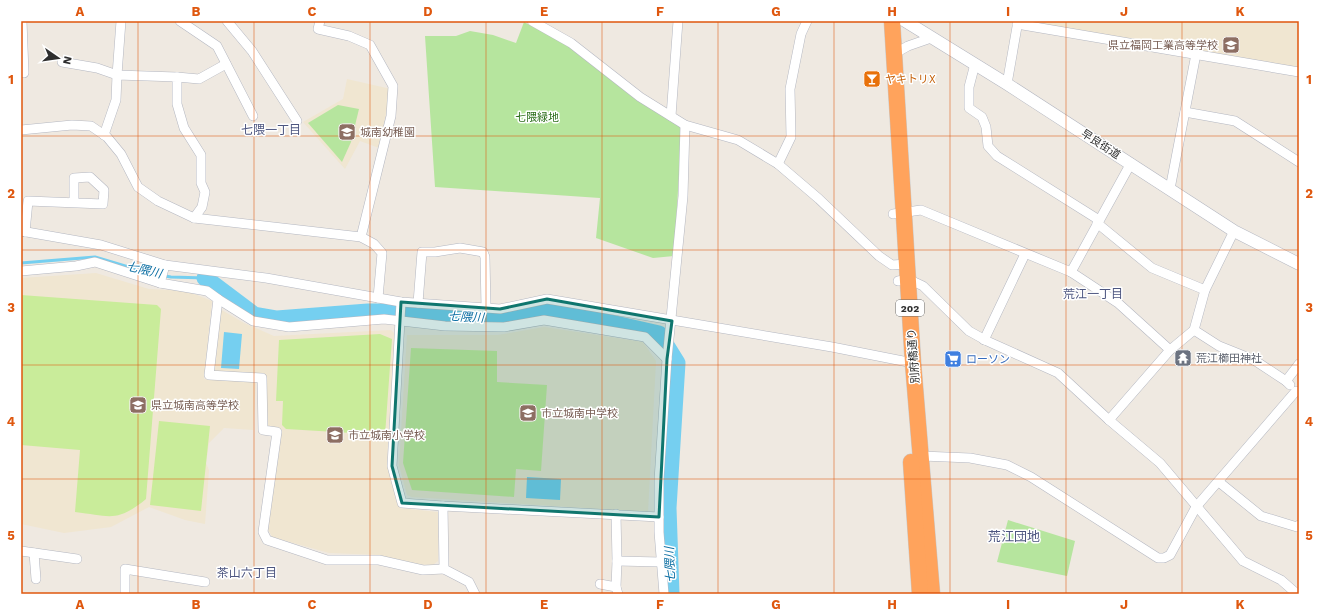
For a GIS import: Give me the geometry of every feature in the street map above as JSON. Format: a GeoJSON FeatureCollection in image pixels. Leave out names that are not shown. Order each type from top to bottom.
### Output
{"type":"FeatureCollection","features":[{"type":"Feature","properties":{"kind":"highway","name":"別府橋通り"},"geometry":{"type":"LineString","coordinates":[[883,21],[908,362],[920,594]]}},
{"type":"Feature","properties":{"kind":"highway","name":"別府橋通り"},"geometry":{"type":"LineString","coordinates":[[892,21],[898,214]]}},
{"type":"Feature","properties":{"kind":"highway","name":"別府橋通り"},"geometry":{"type":"LineString","coordinates":[[908,362],[922,456],[932,594]]}},
{"type":"Feature","properties":{"kind":"street"},"geometry":{"type":"LineString","coordinates":[[22,21],[24,73]]}},
{"type":"Feature","properties":{"kind":"street"},"geometry":{"type":"LineString","coordinates":[[104,135],[116,100],[121,21]]}},
{"type":"Feature","properties":{"kind":"street"},"geometry":{"type":"LineString","coordinates":[[180,21],[217,46],[253,116]]}},
{"type":"Feature","properties":{"kind":"street"},"geometry":{"type":"LineString","coordinates":[[227,21],[252,51],[297,121]]}},
{"type":"Feature","properties":{"kind":"street"},"geometry":{"type":"LineString","coordinates":[[320,21],[318,29],[349,36],[370,45],[393,86],[391,116],[361,237]]}},
{"type":"Feature","properties":{"kind":"street"},"geometry":{"type":"LineString","coordinates":[[532,21],[571,43],[640,97],[685,125],[738,140],[778,164],[879,256],[923,286],[969,331],[984,340],[1058,373],[1109,420],[1160,463],[1243,561],[1281,580],[1297,594]]}},
{"type":"Feature","properties":{"kind":"street"},"geometry":{"type":"LineString","coordinates":[[671,116],[678,21]]}},
{"type":"Feature","properties":{"kind":"street"},"geometry":{"type":"LineString","coordinates":[[778,164],[792,137],[790,89],[801,34],[807,21]]}},
{"type":"Feature","properties":{"kind":"street","name":"早良街道"},"geometry":{"type":"LineString","coordinates":[[905,21],[1131,163],[1234,231],[1299,264]]}},
{"type":"Feature","properties":{"kind":"street"},"geometry":{"type":"LineString","coordinates":[[1007,84],[1018,22],[1299,72]]}},
{"type":"Feature","properties":{"kind":"street"},"geometry":{"type":"LineString","coordinates":[[894,54],[932,38]]}},
{"type":"Feature","properties":{"kind":"street"},"geometry":{"type":"LineString","coordinates":[[1170,189],[1196,54]]}},
{"type":"Feature","properties":{"kind":"street"},"geometry":{"type":"LineString","coordinates":[[62,62],[97,68],[117,75],[199,79],[226,64]]}},
{"type":"Feature","properties":{"kind":"street"},"geometry":{"type":"LineString","coordinates":[[975,64],[970,77],[969,108],[982,117],[986,127],[988,146],[997,156],[1098,221],[1152,268],[1205,290]]}},
{"type":"Feature","properties":{"kind":"street"},"geometry":{"type":"LineString","coordinates":[[177,78],[177,104],[184,128],[201,155],[201,184],[205,192],[202,207],[194,218]]}},
{"type":"Feature","properties":{"kind":"street"},"geometry":{"type":"LineString","coordinates":[[1185,112],[1235,122],[1299,162]]}},
{"type":"Feature","properties":{"kind":"street"},"geometry":{"type":"LineString","coordinates":[[21,130],[72,125],[91,126],[104,135],[121,154],[138,187],[158,201],[194,218],[361,237],[374,244],[382,253],[378,298]]}},
{"type":"Feature","properties":{"kind":"street"},"geometry":{"type":"LineString","coordinates":[[664,594],[661,562],[659,480],[667,355],[672,321],[683,196],[685,125]]}},
{"type":"Feature","properties":{"kind":"street"},"geometry":{"type":"LineString","coordinates":[[1071,272],[1131,163]]}},
{"type":"Feature","properties":{"kind":"street"},"geometry":{"type":"LineString","coordinates":[[74,203],[28,201],[23,231],[101,245],[162,274],[208,290],[218,299],[253,321],[289,327],[384,319],[445,326],[504,327],[544,320],[645,337],[667,355]]}},
{"type":"Feature","properties":{"kind":"street"},"geometry":{"type":"LineString","coordinates":[[898,214],[920,210],[1071,272],[1118,303],[1170,350]]}},
{"type":"Feature","properties":{"kind":"street"},"geometry":{"type":"LineString","coordinates":[[1109,420],[1170,350],[1194,330],[1205,290],[1234,231]]}},
{"type":"Feature","properties":{"kind":"street"},"geometry":{"type":"LineString","coordinates":[[418,303],[422,252],[435,252],[460,248],[483,252],[485,257],[486,308]]}},
{"type":"Feature","properties":{"kind":"street"},"geometry":{"type":"LineString","coordinates":[[984,340],[1025,254]]}},
{"type":"Feature","properties":{"kind":"street"},"geometry":{"type":"LineString","coordinates":[[21,271],[76,266],[95,262],[162,274],[266,278],[401,302],[500,309],[547,299],[832,347],[908,362]]}},
{"type":"Feature","properties":{"kind":"street"},"geometry":{"type":"LineString","coordinates":[[218,299],[209,375],[262,378],[263,430],[277,432],[263,532],[267,540],[326,560],[378,560],[423,570],[444,569],[469,582],[475,594]]}},
{"type":"Feature","properties":{"kind":"street"},"geometry":{"type":"LineString","coordinates":[[401,302],[392,466],[402,503],[659,516]]}},
{"type":"Feature","properties":{"kind":"street"},"geometry":{"type":"LineString","coordinates":[[922,456],[970,458],[1007,465],[1031,477],[1158,558],[1164,558],[1170,555],[1196,507],[1297,393],[1286,381],[1254,360],[1219,346],[1194,330]]}},
{"type":"Feature","properties":{"kind":"street"},"geometry":{"type":"LineString","coordinates":[[1286,381],[1299,364]]}},
{"type":"Feature","properties":{"kind":"street"},"geometry":{"type":"LineString","coordinates":[[1219,482],[1261,516],[1297,527],[1299,525]]}},
{"type":"Feature","properties":{"kind":"street"},"geometry":{"type":"LineString","coordinates":[[443,506],[444,569]]}},
{"type":"Feature","properties":{"kind":"street"},"geometry":{"type":"LineString","coordinates":[[600,584],[617,591],[616,514]]}},
{"type":"Feature","properties":{"kind":"street"},"geometry":{"type":"LineString","coordinates":[[21,551],[77,559]]}},
{"type":"Feature","properties":{"kind":"street"},"geometry":{"type":"LineString","coordinates":[[34,553],[36,579]]}},
{"type":"Feature","properties":{"kind":"street"},"geometry":{"type":"LineString","coordinates":[[617,561],[661,562]]}},
{"type":"Feature","properties":{"kind":"street"},"geometry":{"type":"LineString","coordinates":[[125,594],[126,570],[206,582]]}},
{"type":"Feature","properties":{"kind":"highlighted area"},"geometry":{"type":"Polygon","coordinates":[[[547,299],[672,321],[667,359],[659,517],[402,503],[392,466],[401,302],[500,309],[547,299]]]}},
{"type":"Feature","properties":{"kind":"shaded area","name":"県立福岡工業高等学校"},"geometry":{"type":"Polygon","coordinates":[[[1026,21],[1299,21],[1299,68],[1026,22],[1026,21]]]}},
{"type":"Feature","properties":{"kind":"shaded area","name":"城南幼稚園"},"geometry":{"type":"Polygon","coordinates":[[[347,79],[391,89],[379,148],[360,141],[345,169],[303,122],[343,99],[347,79]]]}},
{"type":"Feature","properties":{"kind":"shaded area","name":"県立城南高等学校"},"geometry":{"type":"Polygon","coordinates":[[[96,273],[149,289],[187,291],[212,301],[204,379],[256,382],[253,430],[224,428],[209,443],[206,463],[209,470],[205,524],[185,520],[149,507],[111,527],[64,533],[21,524],[21,278],[96,273]]]}},
{"type":"Feature","properties":{"kind":"shaded area","name":"市立城南小学校"},"geometry":{"type":"Polygon","coordinates":[[[220,309],[244,323],[274,336],[391,330],[395,334],[387,460],[400,508],[438,512],[438,561],[433,565],[412,564],[379,555],[329,553],[272,537],[268,529],[282,430],[268,427],[265,424],[265,377],[217,374],[214,371],[220,309]]]}},
{"type":"Feature","properties":{"kind":"shaded area","name":"市立城南中学校"},"geometry":{"type":"Polygon","coordinates":[[[544,327],[643,342],[656,361],[648,512],[412,497],[407,495],[399,465],[407,335],[498,335],[544,327]]]}},
{"type":"Feature","properties":{"kind":"green space","name":"七隈緑地"},"geometry":{"type":"Polygon","coordinates":[[[524,22],[567,45],[682,125],[674,256],[653,258],[596,238],[600,198],[435,187],[425,36],[456,36],[470,31],[493,35],[516,43],[524,22]]]}},
{"type":"Feature","properties":{"kind":"green space"},"geometry":{"type":"Polygon","coordinates":[[[338,105],[359,109],[351,142],[342,162],[308,123],[338,105]]]}},
{"type":"Feature","properties":{"kind":"green space"},"geometry":{"type":"Polygon","coordinates":[[[21,295],[157,305],[161,309],[146,499],[128,512],[120,515],[105,516],[75,512],[80,450],[21,445],[21,295]]]}},
{"type":"Feature","properties":{"kind":"green space"},"geometry":{"type":"Polygon","coordinates":[[[380,334],[392,339],[385,435],[286,429],[282,425],[283,401],[276,401],[279,340],[380,334]]]}},
{"type":"Feature","properties":{"kind":"green space"},"geometry":{"type":"Polygon","coordinates":[[[411,348],[497,351],[497,382],[547,385],[541,471],[516,469],[514,497],[412,490],[403,463],[411,348]]]}},
{"type":"Feature","properties":{"kind":"green space"},"geometry":{"type":"Polygon","coordinates":[[[159,421],[210,426],[201,511],[150,505],[159,421]]]}},
{"type":"Feature","properties":{"kind":"green space"},"geometry":{"type":"Polygon","coordinates":[[[1008,520],[1075,541],[1067,576],[997,562],[1008,520]]]}},
{"type":"Feature","properties":{"kind":"water"},"geometry":{"type":"Polygon","coordinates":[[[224,332],[242,334],[239,369],[221,368],[224,332]]]}},
{"type":"Feature","properties":{"kind":"water"},"geometry":{"type":"Polygon","coordinates":[[[527,477],[561,479],[560,500],[526,498],[527,477]]]}},
{"type":"Feature","properties":{"kind":"waterway","name":"七隈川"},"geometry":{"type":"LineString","coordinates":[[21,263],[95,257],[152,274],[171,277],[205,278]]}},
{"type":"Feature","properties":{"kind":"waterway","name":"七隈川"},"geometry":{"type":"LineString","coordinates":[[205,278],[254,315],[277,319],[368,312],[397,312],[431,317],[504,319],[543,312],[580,316],[659,334],[677,363],[668,508],[671,594]]}},
{"type":"Feature","properties":{"kind":"place","name":"県立福岡工業高等学校"},"geometry":{"type":"Point","coordinates":[1231,45]}},
{"type":"Feature","properties":{"kind":"place","name":"ヤキトリX"},"geometry":{"type":"Point","coordinates":[872,79]}},
{"type":"Feature","properties":{"kind":"place","name":"城南幼稚園"},"geometry":{"type":"Point","coordinates":[347,132]}},
{"type":"Feature","properties":{"kind":"place","name":"荒江櫛田神社"},"geometry":{"type":"Point","coordinates":[1183,358]}},
{"type":"Feature","properties":{"kind":"place","name":"ローソン"},"geometry":{"type":"Point","coordinates":[953,359]}},
{"type":"Feature","properties":{"kind":"place","name":"県立城南高等学校"},"geometry":{"type":"Point","coordinates":[138,405]}},
{"type":"Feature","properties":{"kind":"place","name":"市立城南中学校"},"geometry":{"type":"Point","coordinates":[528,413]}},
{"type":"Feature","properties":{"kind":"place","name":"市立城南小学校"},"geometry":{"type":"Point","coordinates":[335,435]}},
{"type":"Feature","properties":{"kind":"district","name":"七隈一丁目"},"geometry":{"type":"Point","coordinates":[271,130]}},
{"type":"Feature","properties":{"kind":"district","name":"荒江一丁目"},"geometry":{"type":"Point","coordinates":[1093,294]}},
{"type":"Feature","properties":{"kind":"district","name":"荒江団地"},"geometry":{"type":"Point","coordinates":[1014,536]}},
{"type":"Feature","properties":{"kind":"district","name":"茶山六丁目"},"geometry":{"type":"Point","coordinates":[247,573]}}]}
